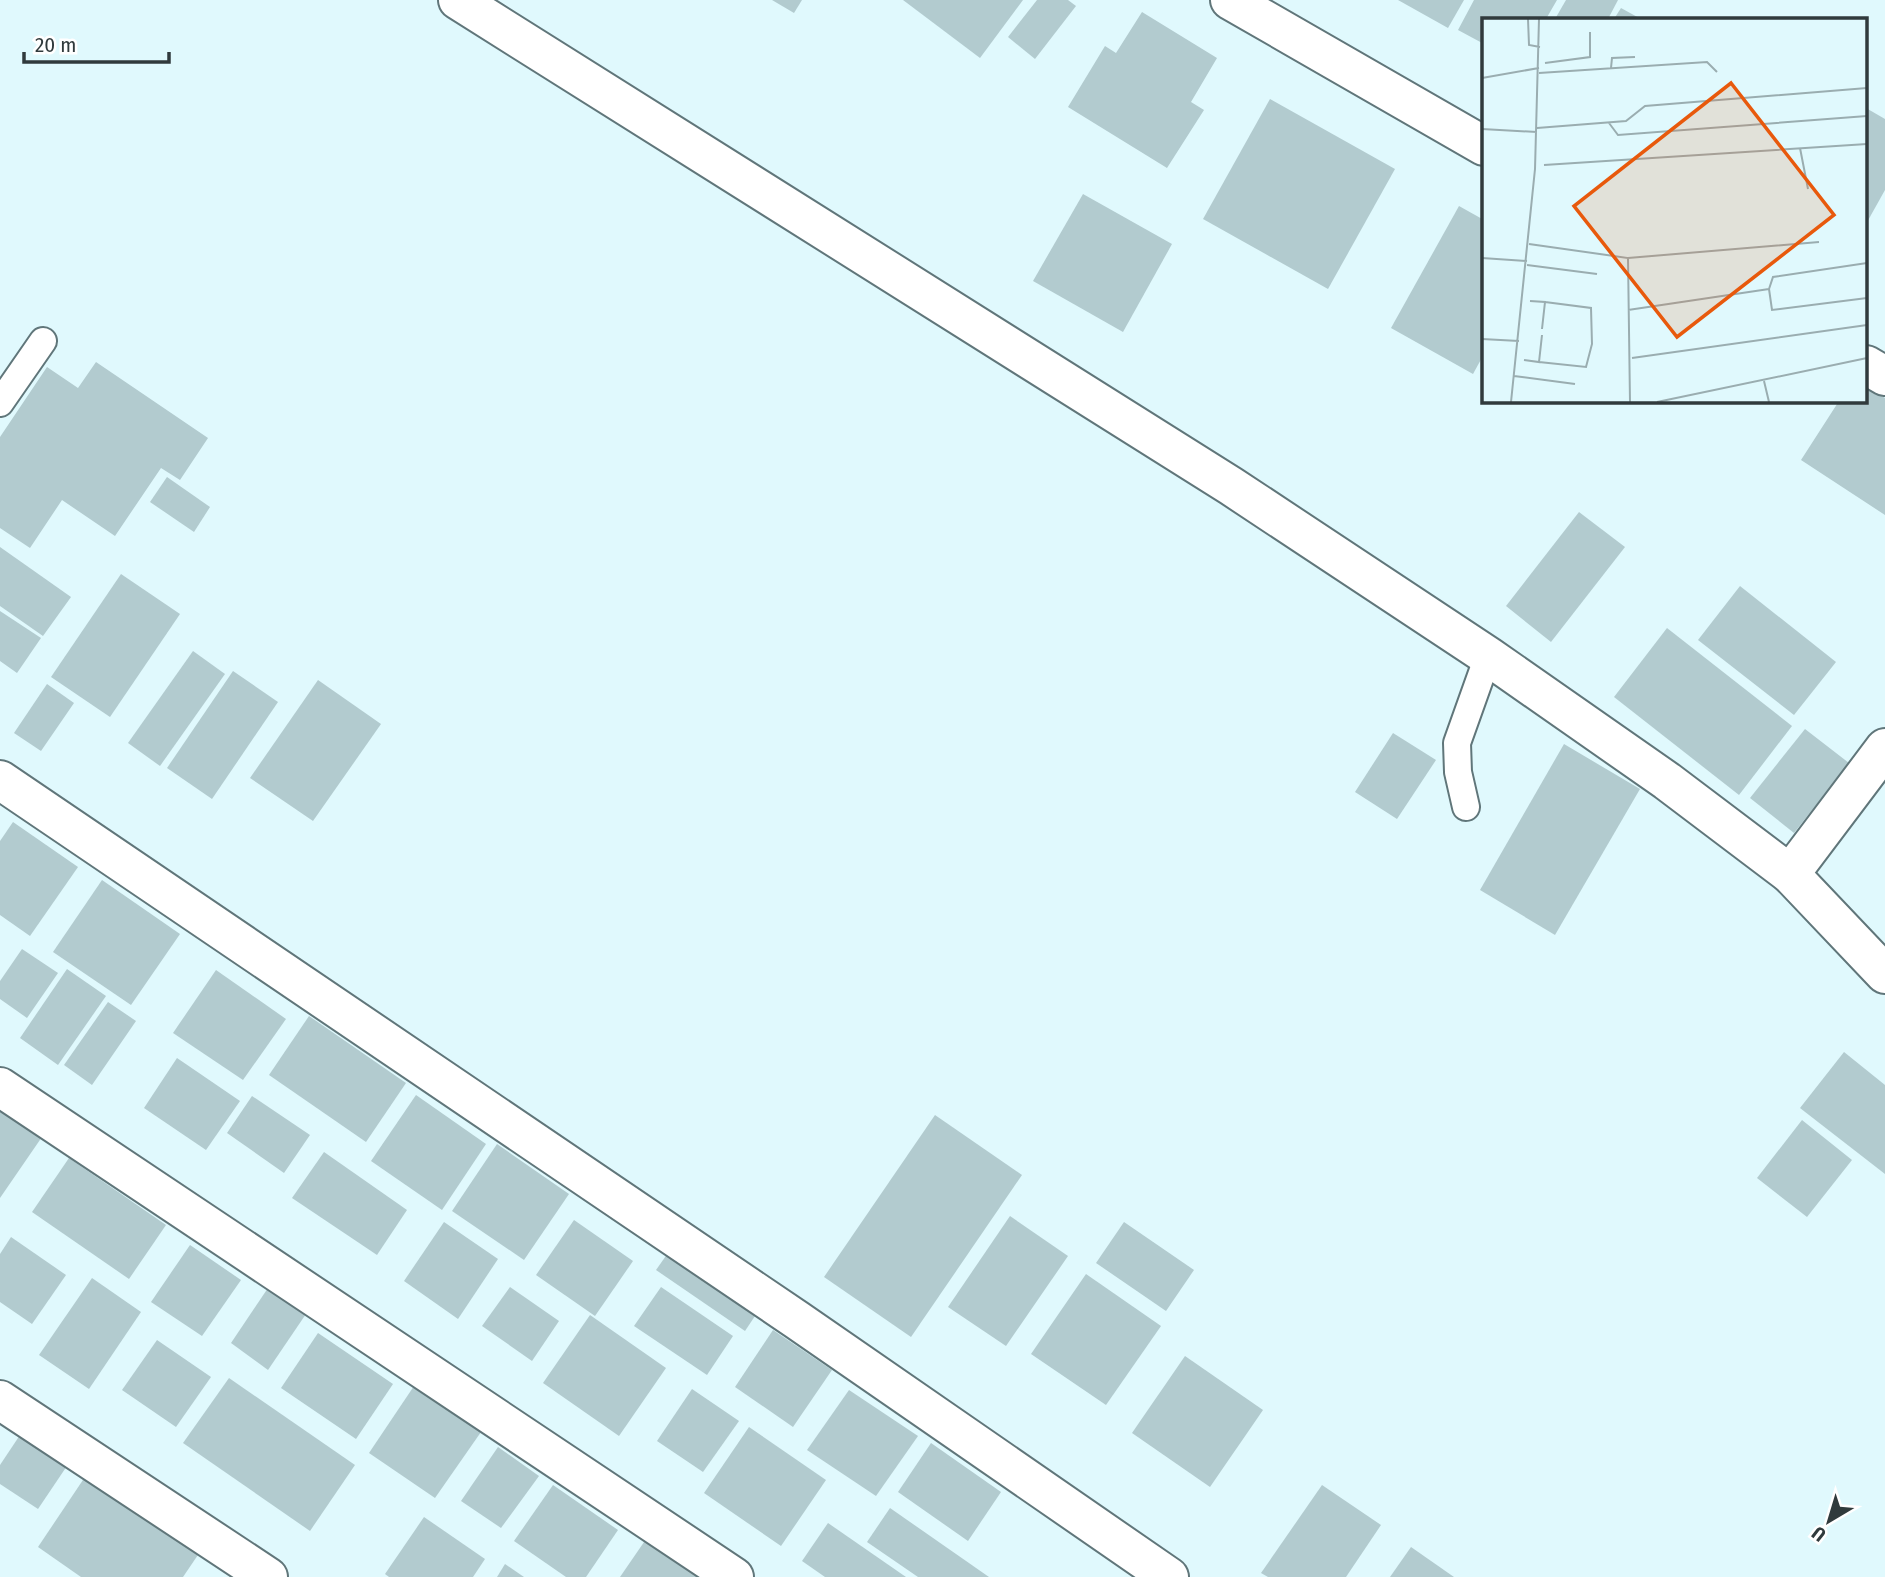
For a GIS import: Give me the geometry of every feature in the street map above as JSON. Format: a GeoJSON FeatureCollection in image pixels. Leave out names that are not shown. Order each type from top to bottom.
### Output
{"type":"FeatureCollection","features":[{"type":"Feature","properties":{"kind":"street"},"geometry":{"type":"LineString","coordinates":[[458,0],[1231,486],[1488,656],[1667,781],[1790,874],[1885,974]]}},
{"type":"Feature","properties":{"kind":"street"},"geometry":{"type":"LineString","coordinates":[[1230,0],[1482,145]]}},
{"type":"Feature","properties":{"kind":"street"},"geometry":{"type":"LineString","coordinates":[[1868,366],[1885,376]]}},
{"type":"Feature","properties":{"kind":"street"},"geometry":{"type":"LineString","coordinates":[[1790,874],[1885,748]]}},
{"type":"Feature","properties":{"kind":"street"},"geometry":{"type":"LineString","coordinates":[[0,780],[785,1312],[1169,1577]]}},
{"type":"Feature","properties":{"kind":"street"},"geometry":{"type":"LineString","coordinates":[[0,1087],[734,1577]]}},
{"type":"Feature","properties":{"kind":"street"},"geometry":{"type":"LineString","coordinates":[[0,1400],[268,1577]]}},
{"type":"Feature","properties":{"kind":"lane"},"geometry":{"type":"LineString","coordinates":[[0,403],[43,341]]}},
{"type":"Feature","properties":{"kind":"lane"},"geometry":{"type":"LineString","coordinates":[[1466,807],[1458,772],[1457,743],[1488,656]]}},
{"type":"Feature","properties":{"kind":"building"},"geometry":{"type":"Polygon","coordinates":[[[772,0],[802,0],[794,13],[772,0]]]}},
{"type":"Feature","properties":{"kind":"building"},"geometry":{"type":"Polygon","coordinates":[[[903,0],[1023,0],[980,58],[903,0]]]}},
{"type":"Feature","properties":{"kind":"building"},"geometry":{"type":"Polygon","coordinates":[[[1037,0],[1068,0],[1076,6],[1035,59],[1008,37],[1037,0]]]}},
{"type":"Feature","properties":{"kind":"building"},"geometry":{"type":"Polygon","coordinates":[[[1398,0],[1464,0],[1448,28],[1398,0]]]}},
{"type":"Feature","properties":{"kind":"building"},"geometry":{"type":"Polygon","coordinates":[[[1474,0],[1557,0],[1547,18],[1482,18],[1482,43],[1458,30],[1474,0]]]}},
{"type":"Feature","properties":{"kind":"building"},"geometry":{"type":"Polygon","coordinates":[[[1566,0],[1618,0],[1609,18],[1556,18],[1566,0]]]}},
{"type":"Feature","properties":{"kind":"building"},"geometry":{"type":"Polygon","coordinates":[[[1621,8],[1639,18],[1615,18],[1621,8]]]}},
{"type":"Feature","properties":{"kind":"building"},"geometry":{"type":"Polygon","coordinates":[[[1142,12],[1217,58],[1191,102],[1204,110],[1167,168],[1068,107],[1105,46],[1116,53],[1142,12]]]}},
{"type":"Feature","properties":{"kind":"building"},"geometry":{"type":"Polygon","coordinates":[[[1270,99],[1395,169],[1328,289],[1203,219],[1270,99]]]}},
{"type":"Feature","properties":{"kind":"building"},"geometry":{"type":"Polygon","coordinates":[[[1868,109],[1885,119],[1885,190],[1868,220],[1868,109]]]}},
{"type":"Feature","properties":{"kind":"building"},"geometry":{"type":"Polygon","coordinates":[[[1083,194],[1172,244],[1123,332],[1033,281],[1083,194]]]}},
{"type":"Feature","properties":{"kind":"building"},"geometry":{"type":"Polygon","coordinates":[[[1459,206],[1482,219],[1482,358],[1473,374],[1391,328],[1459,206]]]}},
{"type":"Feature","properties":{"kind":"building"},"geometry":{"type":"Polygon","coordinates":[[[96,362],[208,438],[180,480],[161,468],[115,536],[62,500],[30,548],[0,528],[0,437],[47,367],[78,388],[96,362]]]}},
{"type":"Feature","properties":{"kind":"building"},"geometry":{"type":"Polygon","coordinates":[[[1868,387],[1885,398],[1885,515],[1801,460],[1838,402],[1868,402],[1868,387]]]}},
{"type":"Feature","properties":{"kind":"building"},"geometry":{"type":"Polygon","coordinates":[[[167,477],[210,507],[194,532],[150,502],[167,477]]]}},
{"type":"Feature","properties":{"kind":"building"},"geometry":{"type":"Polygon","coordinates":[[[1579,512],[1625,547],[1551,642],[1506,606],[1579,512]]]}},
{"type":"Feature","properties":{"kind":"building"},"geometry":{"type":"Polygon","coordinates":[[[0,547],[71,597],[43,636],[0,606],[0,547]]]}},
{"type":"Feature","properties":{"kind":"building"},"geometry":{"type":"Polygon","coordinates":[[[121,574],[180,614],[110,717],[51,677],[121,574]]]}},
{"type":"Feature","properties":{"kind":"building"},"geometry":{"type":"Polygon","coordinates":[[[1740,586],[1836,662],[1794,715],[1698,640],[1740,586]]]}},
{"type":"Feature","properties":{"kind":"building"},"geometry":{"type":"Polygon","coordinates":[[[0,611],[41,638],[17,673],[0,661],[0,611]]]}},
{"type":"Feature","properties":{"kind":"building"},"geometry":{"type":"Polygon","coordinates":[[[1667,628],[1792,726],[1739,795],[1614,697],[1667,628]]]}},
{"type":"Feature","properties":{"kind":"building"},"geometry":{"type":"Polygon","coordinates":[[[193,651],[225,674],[160,766],[128,743],[193,651]]]}},
{"type":"Feature","properties":{"kind":"building"},"geometry":{"type":"Polygon","coordinates":[[[233,671],[278,702],[212,799],[167,768],[233,671]]]}},
{"type":"Feature","properties":{"kind":"building"},"geometry":{"type":"Polygon","coordinates":[[[318,680],[381,724],[313,821],[250,778],[318,680]]]}},
{"type":"Feature","properties":{"kind":"building"},"geometry":{"type":"Polygon","coordinates":[[[47,684],[74,703],[41,751],[14,733],[47,684]]]}},
{"type":"Feature","properties":{"kind":"building"},"geometry":{"type":"Polygon","coordinates":[[[1805,729],[1849,763],[1794,833],[1750,798],[1805,729]]]}},
{"type":"Feature","properties":{"kind":"building"},"geometry":{"type":"Polygon","coordinates":[[[1393,733],[1436,760],[1397,819],[1355,792],[1393,733]]]}},
{"type":"Feature","properties":{"kind":"building"},"geometry":{"type":"Polygon","coordinates":[[[1564,744],[1640,789],[1555,935],[1480,890],[1564,744]]]}},
{"type":"Feature","properties":{"kind":"building"},"geometry":{"type":"Polygon","coordinates":[[[13,822],[78,867],[30,936],[0,915],[0,841],[13,822]]]}},
{"type":"Feature","properties":{"kind":"building"},"geometry":{"type":"Polygon","coordinates":[[[102,880],[180,934],[131,1005],[53,952],[102,880]]]}},
{"type":"Feature","properties":{"kind":"building"},"geometry":{"type":"Polygon","coordinates":[[[22,949],[58,973],[27,1018],[0,999],[0,981],[22,949]]]}},
{"type":"Feature","properties":{"kind":"building"},"geometry":{"type":"Polygon","coordinates":[[[67,969],[106,996],[58,1065],[20,1038],[67,969]]]}},
{"type":"Feature","properties":{"kind":"building"},"geometry":{"type":"Polygon","coordinates":[[[216,970],[286,1019],[243,1080],[173,1033],[216,970]]]}},
{"type":"Feature","properties":{"kind":"building"},"geometry":{"type":"Polygon","coordinates":[[[108,1002],[136,1021],[92,1085],[64,1065],[108,1002]]]}},
{"type":"Feature","properties":{"kind":"building"},"geometry":{"type":"Polygon","coordinates":[[[309,1016],[406,1083],[366,1142],[269,1075],[309,1016]]]}},
{"type":"Feature","properties":{"kind":"building"},"geometry":{"type":"Polygon","coordinates":[[[1844,1052],[1885,1085],[1885,1174],[1800,1108],[1844,1052]]]}},
{"type":"Feature","properties":{"kind":"building"},"geometry":{"type":"Polygon","coordinates":[[[177,1058],[240,1101],[206,1150],[144,1108],[177,1058]]]}},
{"type":"Feature","properties":{"kind":"building"},"geometry":{"type":"Polygon","coordinates":[[[416,1095],[486,1144],[442,1210],[371,1161],[416,1095]]]}},
{"type":"Feature","properties":{"kind":"building"},"geometry":{"type":"Polygon","coordinates":[[[252,1096],[310,1135],[284,1173],[227,1133],[252,1096]]]}},
{"type":"Feature","properties":{"kind":"building"},"geometry":{"type":"Polygon","coordinates":[[[0,1104],[44,1134],[0,1198],[0,1104]]]}},
{"type":"Feature","properties":{"kind":"building"},"geometry":{"type":"Polygon","coordinates":[[[935,1115],[1022,1175],[911,1337],[824,1277],[935,1115]]]}},
{"type":"Feature","properties":{"kind":"building"},"geometry":{"type":"Polygon","coordinates":[[[1802,1120],[1852,1160],[1807,1217],[1757,1178],[1802,1120]]]}},
{"type":"Feature","properties":{"kind":"building"},"geometry":{"type":"Polygon","coordinates":[[[497,1144],[569,1194],[524,1260],[452,1211],[497,1144]]]}},
{"type":"Feature","properties":{"kind":"building"},"geometry":{"type":"Polygon","coordinates":[[[324,1152],[407,1210],[377,1255],[292,1198],[324,1152]]]}},
{"type":"Feature","properties":{"kind":"building"},"geometry":{"type":"Polygon","coordinates":[[[69,1158],[166,1225],[129,1279],[32,1212],[69,1158]]]}},
{"type":"Feature","properties":{"kind":"building"},"geometry":{"type":"Polygon","coordinates":[[[1010,1216],[1068,1256],[1006,1346],[948,1307],[1010,1216]]]}},
{"type":"Feature","properties":{"kind":"building"},"geometry":{"type":"Polygon","coordinates":[[[574,1220],[633,1261],[595,1316],[536,1275],[574,1220]]]}},
{"type":"Feature","properties":{"kind":"building"},"geometry":{"type":"Polygon","coordinates":[[[444,1222],[498,1259],[458,1319],[404,1281],[444,1222]]]}},
{"type":"Feature","properties":{"kind":"building"},"geometry":{"type":"Polygon","coordinates":[[[1124,1222],[1194,1270],[1166,1311],[1096,1263],[1124,1222]]]}},
{"type":"Feature","properties":{"kind":"building"},"geometry":{"type":"Polygon","coordinates":[[[11,1237],[66,1275],[32,1324],[0,1302],[0,1254],[11,1237]]]}},
{"type":"Feature","properties":{"kind":"building"},"geometry":{"type":"Polygon","coordinates":[[[675,1243],[763,1304],[745,1331],[656,1270],[675,1243]]]}},
{"type":"Feature","properties":{"kind":"building"},"geometry":{"type":"Polygon","coordinates":[[[190,1245],[241,1280],[202,1336],[151,1302],[190,1245]]]}},
{"type":"Feature","properties":{"kind":"building"},"geometry":{"type":"Polygon","coordinates":[[[1086,1274],[1161,1326],[1106,1405],[1031,1354],[1086,1274]]]}},
{"type":"Feature","properties":{"kind":"building"},"geometry":{"type":"Polygon","coordinates":[[[92,1278],[141,1312],[89,1389],[39,1355],[92,1278]]]}},
{"type":"Feature","properties":{"kind":"building"},"geometry":{"type":"Polygon","coordinates":[[[270,1285],[308,1311],[268,1370],[231,1343],[270,1285]]]}},
{"type":"Feature","properties":{"kind":"building"},"geometry":{"type":"Polygon","coordinates":[[[510,1287],[559,1321],[532,1361],[482,1326],[510,1287]]]}},
{"type":"Feature","properties":{"kind":"building"},"geometry":{"type":"Polygon","coordinates":[[[661,1287],[733,1336],[707,1375],[634,1326],[661,1287]]]}},
{"type":"Feature","properties":{"kind":"building"},"geometry":{"type":"Polygon","coordinates":[[[590,1315],[666,1368],[619,1436],[543,1383],[590,1315]]]}},
{"type":"Feature","properties":{"kind":"building"},"geometry":{"type":"Polygon","coordinates":[[[773,1330],[832,1370],[793,1427],[735,1387],[773,1330]]]}},
{"type":"Feature","properties":{"kind":"building"},"geometry":{"type":"Polygon","coordinates":[[[318,1333],[393,1384],[356,1439],[281,1388],[318,1333]]]}},
{"type":"Feature","properties":{"kind":"building"},"geometry":{"type":"Polygon","coordinates":[[[157,1340],[211,1377],[176,1427],[122,1390],[157,1340]]]}},
{"type":"Feature","properties":{"kind":"building"},"geometry":{"type":"Polygon","coordinates":[[[1185,1356],[1263,1410],[1210,1487],[1132,1433],[1185,1356]]]}},
{"type":"Feature","properties":{"kind":"building"},"geometry":{"type":"Polygon","coordinates":[[[229,1378],[355,1465],[310,1531],[183,1443],[229,1378]]]}},
{"type":"Feature","properties":{"kind":"building"},"geometry":{"type":"Polygon","coordinates":[[[414,1386],[481,1432],[435,1498],[369,1453],[414,1386]]]}},
{"type":"Feature","properties":{"kind":"building"},"geometry":{"type":"Polygon","coordinates":[[[692,1389],[739,1421],[703,1472],[657,1441],[692,1389]]]}},
{"type":"Feature","properties":{"kind":"building"},"geometry":{"type":"Polygon","coordinates":[[[849,1390],[918,1436],[876,1496],[807,1450],[849,1390]]]}},
{"type":"Feature","properties":{"kind":"building"},"geometry":{"type":"Polygon","coordinates":[[[26,1426],[73,1457],[38,1509],[0,1484],[0,1465],[26,1426]]]}},
{"type":"Feature","properties":{"kind":"building"},"geometry":{"type":"Polygon","coordinates":[[[749,1427],[826,1480],[781,1546],[704,1493],[749,1427]]]}},
{"type":"Feature","properties":{"kind":"building"},"geometry":{"type":"Polygon","coordinates":[[[931,1443],[1001,1492],[968,1541],[898,1492],[931,1443]]]}},
{"type":"Feature","properties":{"kind":"building"},"geometry":{"type":"Polygon","coordinates":[[[498,1447],[539,1476],[501,1528],[461,1501],[498,1447]]]}},
{"type":"Feature","properties":{"kind":"building"},"geometry":{"type":"Polygon","coordinates":[[[91,1468],[204,1546],[183,1577],[81,1577],[38,1547],[91,1468]]]}},
{"type":"Feature","properties":{"kind":"building"},"geometry":{"type":"Polygon","coordinates":[[[553,1485],[618,1530],[586,1577],[566,1577],[514,1541],[553,1485]]]}},
{"type":"Feature","properties":{"kind":"building"},"geometry":{"type":"Polygon","coordinates":[[[1322,1485],[1381,1525],[1346,1577],[1268,1577],[1261,1573],[1322,1485]]]}},
{"type":"Feature","properties":{"kind":"building"},"geometry":{"type":"Polygon","coordinates":[[[890,1508],[989,1577],[918,1577],[867,1542],[890,1508]]]}},
{"type":"Feature","properties":{"kind":"building"},"geometry":{"type":"Polygon","coordinates":[[[424,1517],[485,1559],[473,1577],[389,1577],[385,1574],[424,1517]]]}},
{"type":"Feature","properties":{"kind":"building"},"geometry":{"type":"Polygon","coordinates":[[[828,1523],[906,1577],[825,1577],[802,1561],[828,1523]]]}},
{"type":"Feature","properties":{"kind":"building"},"geometry":{"type":"Polygon","coordinates":[[[653,1529],[706,1577],[620,1577],[653,1529]]]}},
{"type":"Feature","properties":{"kind":"building"},"geometry":{"type":"Polygon","coordinates":[[[1411,1547],[1454,1577],[1390,1577],[1411,1547]]]}},
{"type":"Feature","properties":{"kind":"building"},"geometry":{"type":"Polygon","coordinates":[[[505,1564],[524,1577],[497,1577],[505,1564]]]}}]}
